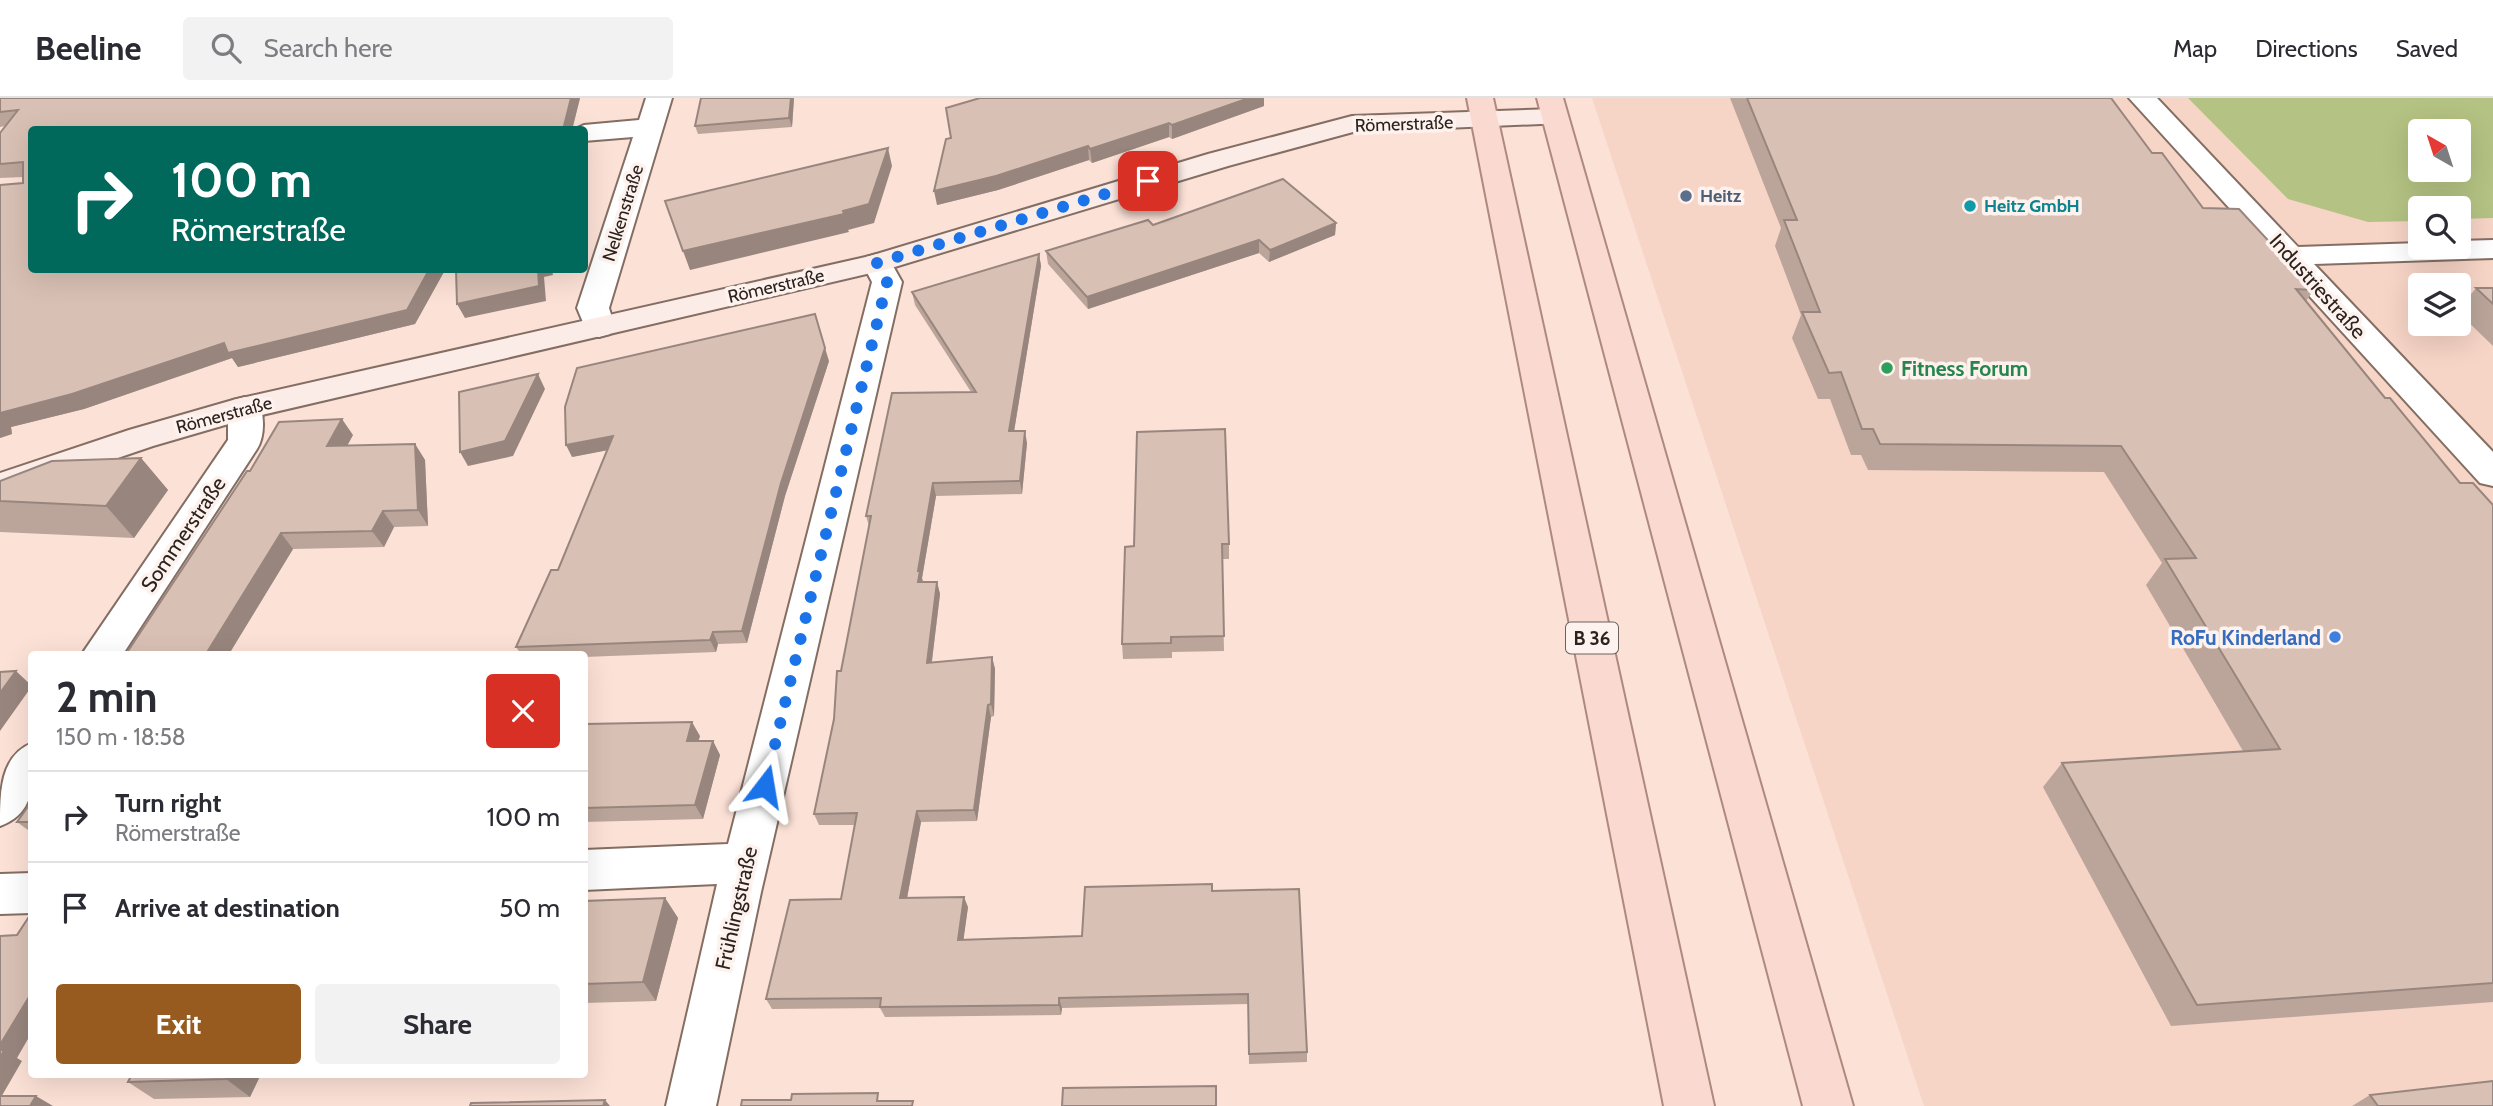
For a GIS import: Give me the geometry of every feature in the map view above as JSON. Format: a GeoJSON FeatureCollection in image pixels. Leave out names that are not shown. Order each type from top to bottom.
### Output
{"type":"FeatureCollection","features":[{"type":"Feature","properties":{"kind":"main road"},"geometry":{"type":"LineString","coordinates":[[1553,107],[1828,1106]]}},
{"type":"Feature","properties":{"kind":"main road","name":"B 36"},"geometry":{"type":"LineString","coordinates":[[1482,110],[1689,1106]]}},
{"type":"Feature","properties":{"kind":"street","name":"Nelkenstraße"},"geometry":{"type":"LineString","coordinates":[[599,327],[593,308],[659,98]]}},
{"type":"Feature","properties":{"kind":"street","name":"Industriestraße"},"geometry":{"type":"LineString","coordinates":[[2142,98],[2493,474]]}},
{"type":"Feature","properties":{"kind":"street","name":"Römerstraße"},"geometry":{"type":"LineString","coordinates":[[0,486],[141,438],[245,408],[877,263],[1205,164],[1352,124],[1482,110],[1553,107]]}},
{"type":"Feature","properties":{"kind":"street"},"geometry":{"type":"LineString","coordinates":[[588,133],[650,127]]}},
{"type":"Feature","properties":{"kind":"street"},"geometry":{"type":"LineString","coordinates":[[2291,256],[2493,249]]}},
{"type":"Feature","properties":{"kind":"street","name":"Frühlingstraße"},"geometry":{"type":"LineString","coordinates":[[691,1106],[746,863],[887,282],[877,263]]}},
{"type":"Feature","properties":{"kind":"street","name":"Sommerstraße"},"geometry":{"type":"LineString","coordinates":[[104,651],[245,442],[245,408]]}},
{"type":"Feature","properties":{"kind":"street"},"geometry":{"type":"LineString","coordinates":[[0,807],[28,766]]}},
{"type":"Feature","properties":{"kind":"street"},"geometry":{"type":"LineString","coordinates":[[588,870],[746,863]]}},
{"type":"Feature","properties":{"kind":"street"},"geometry":{"type":"LineString","coordinates":[[0,894],[28,893]]}},
{"type":"Feature","properties":{"kind":"shaded area"},"geometry":{"type":"Polygon","coordinates":[[[1592,98],[2493,98],[2493,1106],[1924,1106],[1592,98]]]}},
{"type":"Feature","properties":{"kind":"green space"},"geometry":{"type":"Polygon","coordinates":[[[2188,98],[2493,98],[2493,218],[2471,219],[2471,196],[2408,196],[2408,221],[2368,222],[2288,199],[2188,98]]]}},
{"type":"Feature","properties":{"kind":"building"},"geometry":{"type":"Polygon","coordinates":[[[0,98],[571,98],[564,126],[28,126],[28,273],[427,273],[407,310],[228,353],[224,343],[72,394],[0,413],[0,185],[23,183],[23,162],[0,164],[0,133],[18,110],[0,112],[0,98]]]}},
{"type":"Feature","properties":{"kind":"building"},"geometry":{"type":"Polygon","coordinates":[[[701,98],[791,98],[789,118],[695,126],[701,98]]]}},
{"type":"Feature","properties":{"kind":"building"},"geometry":{"type":"Polygon","coordinates":[[[980,98],[1249,98],[1172,125],[1169,123],[1090,149],[1088,146],[996,176],[934,191],[946,139],[951,138],[946,108],[980,98]]]}},
{"type":"Feature","properties":{"kind":"building"},"geometry":{"type":"Polygon","coordinates":[[[1747,98],[2111,98],[2152,153],[2162,153],[2203,208],[2239,209],[2314,290],[2296,289],[2385,398],[2390,398],[2460,483],[2473,483],[2493,505],[2493,983],[2197,1005],[2062,763],[2280,749],[2165,559],[2196,558],[2121,446],[1880,444],[1873,429],[1862,429],[1841,372],[1829,373],[1802,312],[1820,312],[1784,220],[1797,220],[1747,98]]]}},
{"type":"Feature","properties":{"kind":"building"},"geometry":{"type":"Polygon","coordinates":[[[888,148],[869,204],[843,211],[844,214],[683,251],[665,201],[888,148]]]}},
{"type":"Feature","properties":{"kind":"building"},"geometry":{"type":"Polygon","coordinates":[[[1283,179],[1336,223],[1270,250],[1259,240],[1087,297],[1046,251],[1148,220],[1153,225],[1283,179]]]}},
{"type":"Feature","properties":{"kind":"building"},"geometry":{"type":"Polygon","coordinates":[[[1039,254],[1009,431],[1025,431],[1020,481],[933,483],[918,571],[918,582],[937,582],[927,663],[992,657],[991,704],[988,705],[974,810],[917,811],[900,898],[964,897],[958,940],[1082,936],[1085,887],[1212,884],[1212,891],[1299,889],[1307,1052],[1249,1054],[1248,994],[1059,998],[1059,1005],[880,1007],[881,998],[766,999],[790,900],[841,899],[857,813],[814,814],[834,719],[837,671],[841,671],[871,516],[866,516],[892,393],[976,392],[912,292],[1039,254]]]}},
{"type":"Feature","properties":{"kind":"building"},"geometry":{"type":"Polygon","coordinates":[[[456,273],[538,273],[539,286],[457,304],[456,273]]]}},
{"type":"Feature","properties":{"kind":"building"},"geometry":{"type":"Polygon","coordinates":[[[2476,288],[2493,288],[2493,304],[2476,288]]]}},
{"type":"Feature","properties":{"kind":"building"},"geometry":{"type":"Polygon","coordinates":[[[815,314],[825,348],[781,483],[742,631],[713,632],[710,640],[516,647],[551,570],[558,570],[613,436],[566,445],[565,407],[577,368],[815,314]]]}},
{"type":"Feature","properties":{"kind":"building"},"geometry":{"type":"Polygon","coordinates":[[[538,374],[505,441],[460,452],[459,392],[538,374]]]}},
{"type":"Feature","properties":{"kind":"building"},"geometry":{"type":"Polygon","coordinates":[[[342,419],[327,446],[415,444],[418,510],[383,511],[372,531],[281,533],[208,651],[128,651],[247,471],[250,471],[279,422],[342,419]]]}},
{"type":"Feature","properties":{"kind":"building"},"geometry":{"type":"Polygon","coordinates":[[[1225,429],[1229,544],[1222,544],[1224,636],[1171,637],[1171,643],[1122,644],[1125,547],[1134,546],[1137,432],[1225,429]]]}},
{"type":"Feature","properties":{"kind":"building"},"geometry":{"type":"Polygon","coordinates":[[[141,458],[106,506],[0,501],[0,481],[52,461],[141,458]]]}},
{"type":"Feature","properties":{"kind":"building"},"geometry":{"type":"Polygon","coordinates":[[[16,671],[0,693],[0,672],[16,671]]]}},
{"type":"Feature","properties":{"kind":"building"},"geometry":{"type":"Polygon","coordinates":[[[692,722],[687,741],[713,741],[695,805],[588,808],[588,724],[692,722]]]}},
{"type":"Feature","properties":{"kind":"building"},"geometry":{"type":"Polygon","coordinates":[[[28,807],[28,822],[17,822],[28,807]]]}},
{"type":"Feature","properties":{"kind":"building"},"geometry":{"type":"Polygon","coordinates":[[[665,898],[643,982],[588,984],[588,901],[665,898]]]}},
{"type":"Feature","properties":{"kind":"building"},"geometry":{"type":"Polygon","coordinates":[[[28,918],[28,999],[0,1045],[0,936],[17,935],[28,918]]]}},
{"type":"Feature","properties":{"kind":"building"},"geometry":{"type":"Polygon","coordinates":[[[130,1078],[227,1078],[226,1079],[128,1082],[130,1078]]]}},
{"type":"Feature","properties":{"kind":"building"},"geometry":{"type":"Polygon","coordinates":[[[2493,1081],[2493,1106],[2378,1106],[2370,1095],[2493,1081]]]}},
{"type":"Feature","properties":{"kind":"building"},"geometry":{"type":"Polygon","coordinates":[[[1216,1086],[1216,1106],[1062,1106],[1063,1088],[1216,1086]]]}},
{"type":"Feature","properties":{"kind":"building"},"geometry":{"type":"Polygon","coordinates":[[[878,1093],[877,1101],[913,1101],[912,1106],[741,1106],[742,1100],[791,1100],[792,1094],[878,1093]]]}},
{"type":"Feature","properties":{"kind":"building"},"geometry":{"type":"Polygon","coordinates":[[[0,1096],[36,1096],[30,1106],[0,1106],[0,1096]]]}},
{"type":"Feature","properties":{"kind":"building"},"geometry":{"type":"Polygon","coordinates":[[[605,1100],[603,1106],[470,1106],[471,1103],[605,1100]]]}},
{"type":"Feature","properties":{"kind":"place","name":"Heitz"},"geometry":{"type":"Point","coordinates":[1686,196]}},
{"type":"Feature","properties":{"kind":"place","name":"Heitz GmbH"},"geometry":{"type":"Point","coordinates":[1970,206]}},
{"type":"Feature","properties":{"kind":"place","name":"Fitness Forum"},"geometry":{"type":"Point","coordinates":[1887,368]}},
{"type":"Feature","properties":{"kind":"place","name":"RoFu Kinderland"},"geometry":{"type":"Point","coordinates":[2335,637]}},
{"type":"Feature","properties":{"kind":"route"},"geometry":{"type":"LineString","coordinates":[[765,786],[887,282],[877,263],[1148,181]]}}]}
